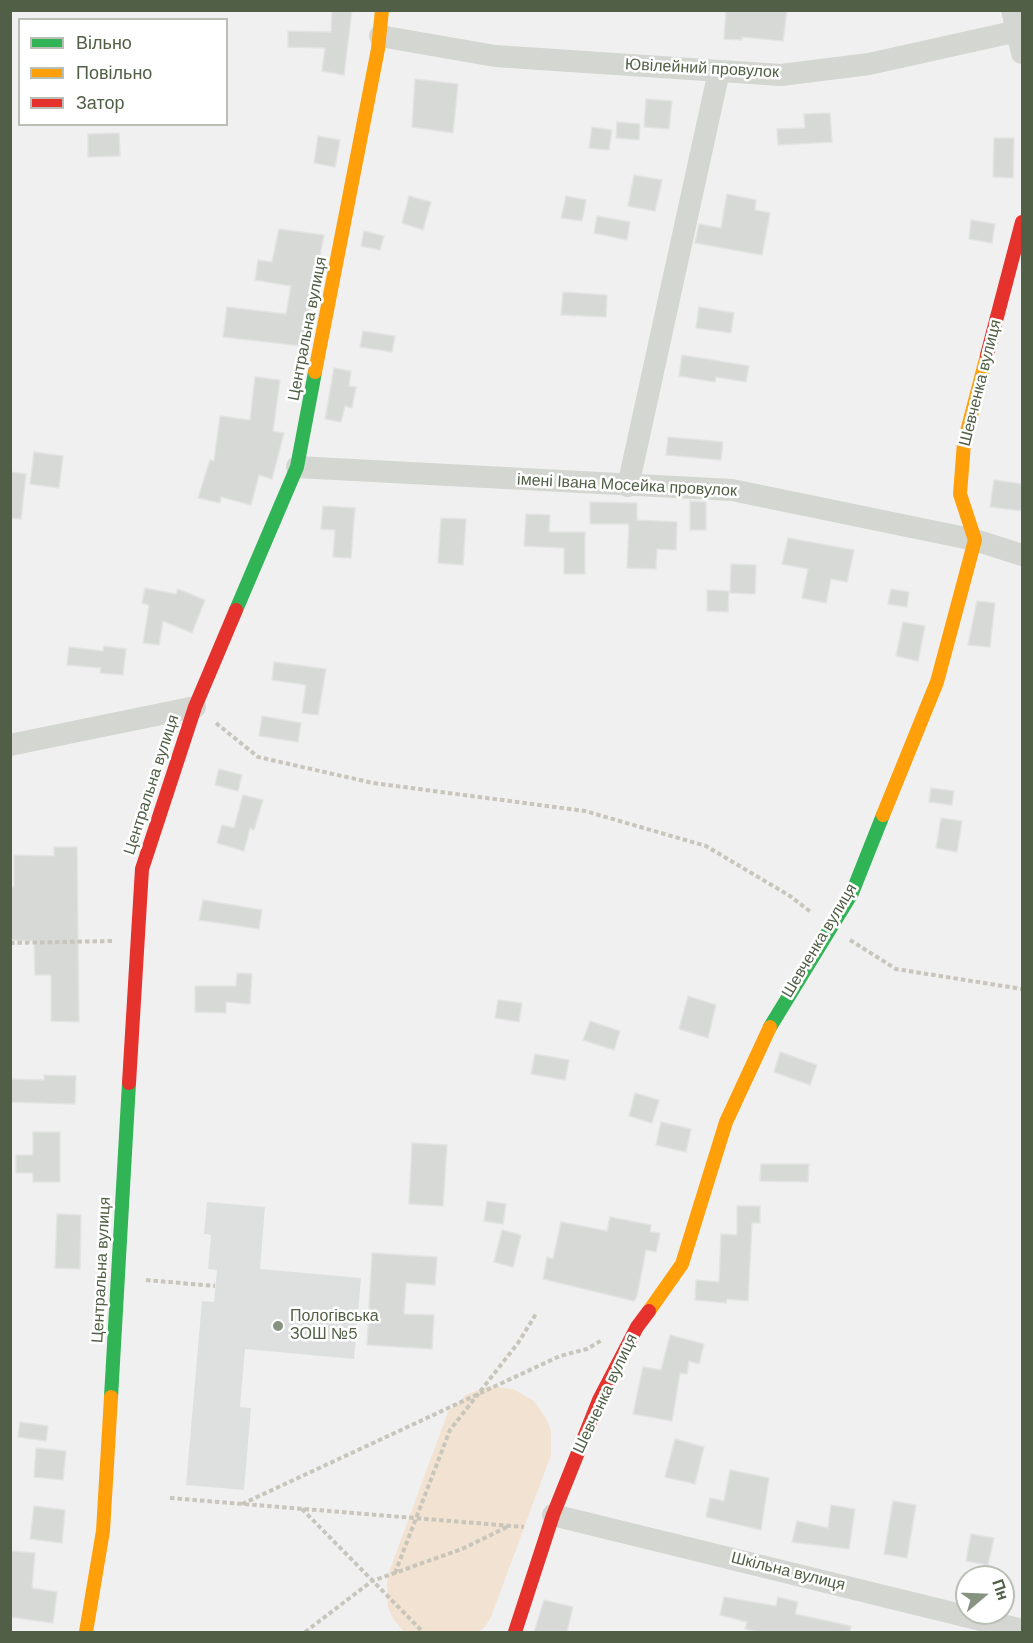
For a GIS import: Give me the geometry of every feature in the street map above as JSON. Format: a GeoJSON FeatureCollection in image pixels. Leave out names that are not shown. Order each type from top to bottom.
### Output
{"type":"FeatureCollection","features":[{"type":"Feature","properties":{"kind":"street","name":"Центральна вулиця"},"geometry":{"type":"LineString","coordinates":[[92,1632],[103,1530],[142,869],[195,707],[297,467],[380,36],[382,10]]}},
{"type":"Feature","properties":{"kind":"street","name":"Ювілейний провулок"},"geometry":{"type":"LineString","coordinates":[[380,36],[495,56],[781,75],[870,64],[1017,24]]}},
{"type":"Feature","properties":{"kind":"street"},"geometry":{"type":"LineString","coordinates":[[1017,24],[1023,53]]}},
{"type":"Feature","properties":{"kind":"street"},"geometry":{"type":"LineString","coordinates":[[628,486],[719,71]]}},
{"type":"Feature","properties":{"kind":"street","name":"Шевченка вулиця"},"geometry":{"type":"LineString","coordinates":[[514,1632],[551,1523],[610,1379],[637,1327],[682,1264],[726,1122],[776,1015],[852,893],[937,682],[975,540],[960,494],[964,443],[1023,222]]}},
{"type":"Feature","properties":{"kind":"street","name":"імені Івана Мосейка провулок"},"geometry":{"type":"LineString","coordinates":[[297,467],[732,490],[975,540],[1023,555]]}},
{"type":"Feature","properties":{"kind":"street"},"geometry":{"type":"LineString","coordinates":[[10,745],[195,707]]}},
{"type":"Feature","properties":{"kind":"street","name":"Шкільна вулиця"},"geometry":{"type":"LineString","coordinates":[[551,1523],[1023,1630]]}},
{"type":"Feature","properties":{"kind":"path"},"geometry":{"type":"LineString","coordinates":[[195,707],[258,757],[372,783],[585,811],[706,846],[790,896],[831,927],[896,969],[1023,989]]}},
{"type":"Feature","properties":{"kind":"path"},"geometry":{"type":"LineString","coordinates":[[10,943],[138,940]]}},
{"type":"Feature","properties":{"kind":"path"},"geometry":{"type":"LineString","coordinates":[[146,1280],[215,1286]]}},
{"type":"Feature","properties":{"kind":"path"},"geometry":{"type":"LineString","coordinates":[[395,1573],[450,1430],[518,1343],[536,1314]]}},
{"type":"Feature","properties":{"kind":"path"},"geometry":{"type":"LineString","coordinates":[[242,1504],[560,1356],[587,1349],[606,1337]]}},
{"type":"Feature","properties":{"kind":"path"},"geometry":{"type":"LineString","coordinates":[[170,1498],[510,1526],[551,1523]]}},
{"type":"Feature","properties":{"kind":"path"},"geometry":{"type":"LineString","coordinates":[[301,1509],[423,1632]]}},
{"type":"Feature","properties":{"kind":"path"},"geometry":{"type":"LineString","coordinates":[[305,1632],[372,1581],[462,1549],[510,1526]]}},
{"type":"Feature","properties":{"kind":"shaded area","name":"Пологівська ЗОШ №5"},"geometry":{"type":"Polygon","coordinates":[[[207,1202],[265,1207],[260,1269],[361,1278],[354,1359],[245,1349],[240,1407],[251,1408],[244,1490],[186,1485],[202,1301],[214,1302],[217,1270],[208,1269],[211,1235],[204,1234],[207,1202]]]}},
{"type":"Feature","properties":{"kind":"shaded area"},"geometry":{"type":"Polygon","coordinates":[[[489,1386],[513,1389],[534,1401],[547,1420],[551,1431],[551,1455],[491,1617],[485,1627],[479,1632],[404,1632],[393,1619],[388,1607],[387,1582],[390,1569],[448,1412],[466,1395],[489,1386]]]}},
{"type":"Feature","properties":{"kind":"building"},"geometry":{"type":"Polygon","coordinates":[[[332,10],[352,10],[344,75],[322,71],[325,48],[288,47],[288,31],[331,32],[332,10]]]}},
{"type":"Feature","properties":{"kind":"building"},"geometry":{"type":"Polygon","coordinates":[[[726,10],[787,10],[783,41],[742,37],[742,40],[724,39],[726,10]]]}},
{"type":"Feature","properties":{"kind":"building"},"geometry":{"type":"Polygon","coordinates":[[[415,79],[458,84],[453,133],[412,127],[415,79]]]}},
{"type":"Feature","properties":{"kind":"building"},"geometry":{"type":"Polygon","coordinates":[[[646,99],[672,101],[669,129],[644,127],[646,99]]]}},
{"type":"Feature","properties":{"kind":"building"},"geometry":{"type":"Polygon","coordinates":[[[830,113],[832,142],[778,145],[777,129],[805,128],[804,114],[830,113]]]}},
{"type":"Feature","properties":{"kind":"building"},"geometry":{"type":"Polygon","coordinates":[[[617,122],[640,124],[639,140],[616,138],[617,122]]]}},
{"type":"Feature","properties":{"kind":"building"},"geometry":{"type":"Polygon","coordinates":[[[592,127],[612,130],[609,150],[589,148],[592,127]]]}},
{"type":"Feature","properties":{"kind":"building"},"geometry":{"type":"Polygon","coordinates":[[[119,133],[120,156],[88,157],[88,134],[119,133]]]}},
{"type":"Feature","properties":{"kind":"building"},"geometry":{"type":"Polygon","coordinates":[[[318,136],[340,140],[335,167],[314,163],[318,136]]]}},
{"type":"Feature","properties":{"kind":"building"},"geometry":{"type":"Polygon","coordinates":[[[994,138],[1014,138],[1013,178],[993,177],[994,138]]]}},
{"type":"Feature","properties":{"kind":"building"},"geometry":{"type":"Polygon","coordinates":[[[634,175],[662,180],[655,211],[628,206],[634,175]]]}},
{"type":"Feature","properties":{"kind":"building"},"geometry":{"type":"Polygon","coordinates":[[[727,194],[756,200],[755,210],[770,213],[762,255],[695,243],[699,224],[721,228],[727,194]]]}},
{"type":"Feature","properties":{"kind":"building"},"geometry":{"type":"Polygon","coordinates":[[[409,196],[431,202],[423,230],[402,223],[409,196]]]}},
{"type":"Feature","properties":{"kind":"building"},"geometry":{"type":"Polygon","coordinates":[[[566,196],[586,200],[582,221],[561,218],[566,196]]]}},
{"type":"Feature","properties":{"kind":"building"},"geometry":{"type":"Polygon","coordinates":[[[597,216],[630,222],[627,240],[594,233],[597,216]]]}},
{"type":"Feature","properties":{"kind":"building"},"geometry":{"type":"Polygon","coordinates":[[[971,220],[995,224],[992,243],[969,239],[971,220]]]}},
{"type":"Feature","properties":{"kind":"building"},"geometry":{"type":"Polygon","coordinates":[[[279,229],[324,235],[302,346],[223,337],[227,307],[286,314],[291,286],[255,280],[258,260],[272,262],[279,229]]]}},
{"type":"Feature","properties":{"kind":"building"},"geometry":{"type":"Polygon","coordinates":[[[364,231],[384,236],[380,250],[361,246],[364,231]]]}},
{"type":"Feature","properties":{"kind":"building"},"geometry":{"type":"Polygon","coordinates":[[[563,292],[607,295],[606,317],[561,315],[563,292]]]}},
{"type":"Feature","properties":{"kind":"building"},"geometry":{"type":"Polygon","coordinates":[[[699,307],[734,313],[731,333],[696,328],[699,307]]]}},
{"type":"Feature","properties":{"kind":"building"},"geometry":{"type":"Polygon","coordinates":[[[363,331],[395,336],[392,352],[360,347],[363,331]]]}},
{"type":"Feature","properties":{"kind":"building"},"geometry":{"type":"Polygon","coordinates":[[[682,355],[749,366],[746,382],[716,377],[715,382],[679,376],[682,355]]]}},
{"type":"Feature","properties":{"kind":"building"},"geometry":{"type":"Polygon","coordinates":[[[334,368],[351,371],[349,386],[356,387],[352,408],[345,406],[341,422],[325,419],[334,368]]]}},
{"type":"Feature","properties":{"kind":"building"},"geometry":{"type":"Polygon","coordinates":[[[255,377],[280,380],[273,431],[284,433],[272,479],[259,475],[251,505],[221,497],[220,503],[198,498],[210,460],[214,461],[220,416],[250,420],[255,377]]]}},
{"type":"Feature","properties":{"kind":"building"},"geometry":{"type":"Polygon","coordinates":[[[668,437],[723,442],[721,460],[666,455],[668,437]]]}},
{"type":"Feature","properties":{"kind":"building"},"geometry":{"type":"Polygon","coordinates":[[[34,452],[63,456],[59,488],[30,484],[34,452]]]}},
{"type":"Feature","properties":{"kind":"building"},"geometry":{"type":"Polygon","coordinates":[[[10,472],[26,474],[21,519],[10,518],[10,472]]]}},
{"type":"Feature","properties":{"kind":"building"},"geometry":{"type":"Polygon","coordinates":[[[994,480],[1023,484],[1023,511],[990,507],[994,480]]]}},
{"type":"Feature","properties":{"kind":"building"},"geometry":{"type":"Polygon","coordinates":[[[690,501],[706,502],[706,530],[690,530],[690,501]]]}},
{"type":"Feature","properties":{"kind":"building"},"geometry":{"type":"Polygon","coordinates":[[[590,502],[637,503],[637,520],[677,522],[676,550],[657,549],[656,569],[627,568],[629,524],[590,524],[590,502]]]}},
{"type":"Feature","properties":{"kind":"building"},"geometry":{"type":"Polygon","coordinates":[[[323,506],[355,508],[351,558],[333,557],[335,530],[321,529],[323,506]]]}},
{"type":"Feature","properties":{"kind":"building"},"geometry":{"type":"Polygon","coordinates":[[[526,514],[550,515],[549,532],[585,532],[585,574],[564,574],[564,548],[524,546],[526,514]]]}},
{"type":"Feature","properties":{"kind":"building"},"geometry":{"type":"Polygon","coordinates":[[[441,518],[466,519],[463,565],[438,563],[441,518]]]}},
{"type":"Feature","properties":{"kind":"building"},"geometry":{"type":"Polygon","coordinates":[[[788,538],[854,550],[847,582],[831,579],[826,603],[802,598],[808,569],[782,564],[788,538]]]}},
{"type":"Feature","properties":{"kind":"building"},"geometry":{"type":"Polygon","coordinates":[[[731,564],[756,565],[755,594],[730,593],[731,564]]]}},
{"type":"Feature","properties":{"kind":"building"},"geometry":{"type":"Polygon","coordinates":[[[145,588],[176,594],[178,589],[205,600],[192,633],[163,621],[159,645],[143,643],[149,605],[142,603],[145,588]]]}},
{"type":"Feature","properties":{"kind":"building"},"geometry":{"type":"Polygon","coordinates":[[[891,589],[909,592],[907,607],[888,604],[891,589]]]}},
{"type":"Feature","properties":{"kind":"building"},"geometry":{"type":"Polygon","coordinates":[[[707,590],[729,591],[728,612],[707,611],[707,590]]]}},
{"type":"Feature","properties":{"kind":"building"},"geometry":{"type":"Polygon","coordinates":[[[977,601],[995,603],[990,647],[968,645],[977,601]]]}},
{"type":"Feature","properties":{"kind":"building"},"geometry":{"type":"Polygon","coordinates":[[[903,622],[925,626],[918,661],[896,656],[903,622]]]}},
{"type":"Feature","properties":{"kind":"building"},"geometry":{"type":"Polygon","coordinates":[[[104,646],[126,649],[123,675],[100,673],[101,668],[67,665],[69,647],[103,651],[104,646]]]}},
{"type":"Feature","properties":{"kind":"building"},"geometry":{"type":"Polygon","coordinates":[[[274,662],[326,669],[318,715],[302,713],[306,685],[272,680],[274,662]]]}},
{"type":"Feature","properties":{"kind":"building"},"geometry":{"type":"Polygon","coordinates":[[[262,716],[301,723],[298,742],[259,736],[262,716]]]}},
{"type":"Feature","properties":{"kind":"building"},"geometry":{"type":"Polygon","coordinates":[[[219,769],[242,775],[238,791],[215,785],[219,769]]]}},
{"type":"Feature","properties":{"kind":"building"},"geometry":{"type":"Polygon","coordinates":[[[931,788],[954,791],[952,805],[929,802],[931,788]]]}},
{"type":"Feature","properties":{"kind":"building"},"geometry":{"type":"Polygon","coordinates":[[[243,795],[263,800],[254,830],[250,828],[244,851],[217,843],[222,825],[234,828],[243,795]]]}},
{"type":"Feature","properties":{"kind":"building"},"geometry":{"type":"Polygon","coordinates":[[[941,818],[962,821],[957,852],[936,848],[941,818]]]}},
{"type":"Feature","properties":{"kind":"building"},"geometry":{"type":"Polygon","coordinates":[[[54,847],[77,847],[79,1022],[51,1021],[51,975],[35,975],[34,941],[10,940],[10,887],[14,887],[14,855],[54,856],[54,847]]]}},
{"type":"Feature","properties":{"kind":"building"},"geometry":{"type":"Polygon","coordinates":[[[203,900],[262,910],[259,929],[199,920],[203,900]]]}},
{"type":"Feature","properties":{"kind":"building"},"geometry":{"type":"Polygon","coordinates":[[[237,973],[252,974],[250,1004],[226,1002],[226,1013],[195,1012],[195,986],[236,986],[237,973]]]}},
{"type":"Feature","properties":{"kind":"building"},"geometry":{"type":"Polygon","coordinates":[[[688,996],[716,1005],[708,1038],[679,1029],[688,996]]]}},
{"type":"Feature","properties":{"kind":"building"},"geometry":{"type":"Polygon","coordinates":[[[498,1000],[522,1003],[519,1022],[495,1018],[498,1000]]]}},
{"type":"Feature","properties":{"kind":"building"},"geometry":{"type":"Polygon","coordinates":[[[590,1021],[620,1031],[614,1050],[583,1040],[590,1021]]]}},
{"type":"Feature","properties":{"kind":"building"},"geometry":{"type":"Polygon","coordinates":[[[780,1052],[817,1065],[810,1085],[774,1072],[780,1052]]]}},
{"type":"Feature","properties":{"kind":"building"},"geometry":{"type":"Polygon","coordinates":[[[535,1054],[569,1060],[565,1080],[531,1074],[535,1054]]]}},
{"type":"Feature","properties":{"kind":"building"},"geometry":{"type":"Polygon","coordinates":[[[44,1075],[76,1076],[75,1104],[11,1102],[11,1079],[44,1080],[44,1075]]]}},
{"type":"Feature","properties":{"kind":"building"},"geometry":{"type":"Polygon","coordinates":[[[635,1093],[659,1100],[652,1123],[629,1116],[635,1093]]]}},
{"type":"Feature","properties":{"kind":"building"},"geometry":{"type":"Polygon","coordinates":[[[661,1122],[691,1129],[686,1152],[656,1145],[661,1122]]]}},
{"type":"Feature","properties":{"kind":"building"},"geometry":{"type":"Polygon","coordinates":[[[33,1132],[60,1132],[60,1182],[33,1182],[33,1173],[16,1173],[16,1155],[33,1155],[33,1132]]]}},
{"type":"Feature","properties":{"kind":"building"},"geometry":{"type":"Polygon","coordinates":[[[412,1143],[447,1145],[443,1206],[409,1204],[412,1143]]]}},
{"type":"Feature","properties":{"kind":"building"},"geometry":{"type":"Polygon","coordinates":[[[761,1164],[809,1164],[808,1182],[760,1181],[761,1164]]]}},
{"type":"Feature","properties":{"kind":"building"},"geometry":{"type":"Polygon","coordinates":[[[487,1201],[506,1204],[503,1224],[484,1221],[487,1201]]]}},
{"type":"Feature","properties":{"kind":"building"},"geometry":{"type":"Polygon","coordinates":[[[737,1206],[760,1206],[760,1223],[752,1223],[748,1301],[727,1299],[726,1303],[695,1300],[696,1280],[719,1282],[721,1234],[737,1235],[737,1206]]]}},
{"type":"Feature","properties":{"kind":"building"},"geometry":{"type":"Polygon","coordinates":[[[57,1214],[81,1215],[80,1269],[55,1268],[57,1214]]]}},
{"type":"Feature","properties":{"kind":"building"},"geometry":{"type":"Polygon","coordinates":[[[610,1217],[651,1225],[650,1232],[660,1233],[656,1252],[646,1250],[634,1301],[543,1279],[547,1257],[553,1259],[561,1222],[607,1231],[610,1217]]]}},
{"type":"Feature","properties":{"kind":"building"},"geometry":{"type":"Polygon","coordinates":[[[502,1230],[521,1235],[513,1267],[494,1262],[502,1230]]]}},
{"type":"Feature","properties":{"kind":"building"},"geometry":{"type":"Polygon","coordinates":[[[372,1253],[437,1257],[435,1285],[406,1283],[404,1314],[434,1315],[432,1349],[367,1345],[372,1253]]]}},
{"type":"Feature","properties":{"kind":"building"},"geometry":{"type":"Polygon","coordinates":[[[670,1335],[704,1344],[699,1364],[689,1361],[687,1374],[680,1373],[672,1421],[633,1414],[643,1367],[661,1370],[670,1335]]]}},
{"type":"Feature","properties":{"kind":"building"},"geometry":{"type":"Polygon","coordinates":[[[20,1422],[48,1426],[46,1441],[18,1437],[20,1422]]]}},
{"type":"Feature","properties":{"kind":"building"},"geometry":{"type":"Polygon","coordinates":[[[675,1439],[704,1447],[695,1484],[665,1477],[675,1439]]]}},
{"type":"Feature","properties":{"kind":"building"},"geometry":{"type":"Polygon","coordinates":[[[36,1448],[66,1451],[63,1480],[34,1477],[36,1448]]]}},
{"type":"Feature","properties":{"kind":"building"},"geometry":{"type":"Polygon","coordinates":[[[730,1470],[769,1478],[761,1530],[706,1517],[710,1498],[724,1501],[730,1470]]]}},
{"type":"Feature","properties":{"kind":"building"},"geometry":{"type":"Polygon","coordinates":[[[893,1501],[916,1505],[907,1558],[884,1554],[893,1501]]]}},
{"type":"Feature","properties":{"kind":"building"},"geometry":{"type":"Polygon","coordinates":[[[831,1505],[855,1509],[849,1549],[792,1542],[797,1521],[828,1528],[831,1505]]]}},
{"type":"Feature","properties":{"kind":"building"},"geometry":{"type":"Polygon","coordinates":[[[34,1506],[65,1510],[62,1543],[30,1539],[34,1506]]]}},
{"type":"Feature","properties":{"kind":"building"},"geometry":{"type":"Polygon","coordinates":[[[971,1534],[994,1538],[988,1565],[966,1561],[971,1534]]]}},
{"type":"Feature","properties":{"kind":"building"},"geometry":{"type":"Polygon","coordinates":[[[10,1551],[35,1553],[32,1588],[57,1592],[53,1623],[10,1617],[10,1551]]]}},
{"type":"Feature","properties":{"kind":"building"},"geometry":{"type":"Polygon","coordinates":[[[724,1597],[776,1606],[778,1597],[798,1602],[795,1614],[851,1626],[850,1632],[758,1632],[745,1629],[747,1622],[720,1615],[724,1597]]]}},
{"type":"Feature","properties":{"kind":"building"},"geometry":{"type":"Polygon","coordinates":[[[544,1600],[573,1607],[567,1632],[534,1632],[544,1600]]]}},
{"type":"Feature","properties":{"kind":"traffic: fast"},"geometry":{"type":"LineString","coordinates":[[236,610],[297,467],[315,372]]}},
{"type":"Feature","properties":{"kind":"traffic: fast"},"geometry":{"type":"LineString","coordinates":[[770,1027],[852,893],[883,815]]}},
{"type":"Feature","properties":{"kind":"traffic: fast"},"geometry":{"type":"LineString","coordinates":[[111,1397],[129,1083]]}},
{"type":"Feature","properties":{"kind":"traffic: slow"},"geometry":{"type":"LineString","coordinates":[[315,372],[378,49],[382,10]]}},
{"type":"Feature","properties":{"kind":"traffic: slow"},"geometry":{"type":"LineString","coordinates":[[883,815],[937,682],[975,540],[960,494],[964,443],[987,355]]}},
{"type":"Feature","properties":{"kind":"traffic: slow"},"geometry":{"type":"LineString","coordinates":[[649,1311],[682,1264],[726,1122],[770,1027]]}},
{"type":"Feature","properties":{"kind":"traffic: slow"},"geometry":{"type":"LineString","coordinates":[[86,1632],[103,1531],[111,1397]]}},
{"type":"Feature","properties":{"kind":"traffic: jam"},"geometry":{"type":"LineString","coordinates":[[987,355],[1022,222]]}},
{"type":"Feature","properties":{"kind":"traffic: jam"},"geometry":{"type":"LineString","coordinates":[[129,1083],[142,869],[195,707],[236,610]]}},
{"type":"Feature","properties":{"kind":"traffic: jam"},"geometry":{"type":"LineString","coordinates":[[515,1632],[553,1515],[599,1400],[637,1327],[649,1311]]}},
{"type":"Feature","properties":{"kind":"place","name":"Пологівська ЗОШ №5"},"geometry":{"type":"Point","coordinates":[278,1326]}}]}
